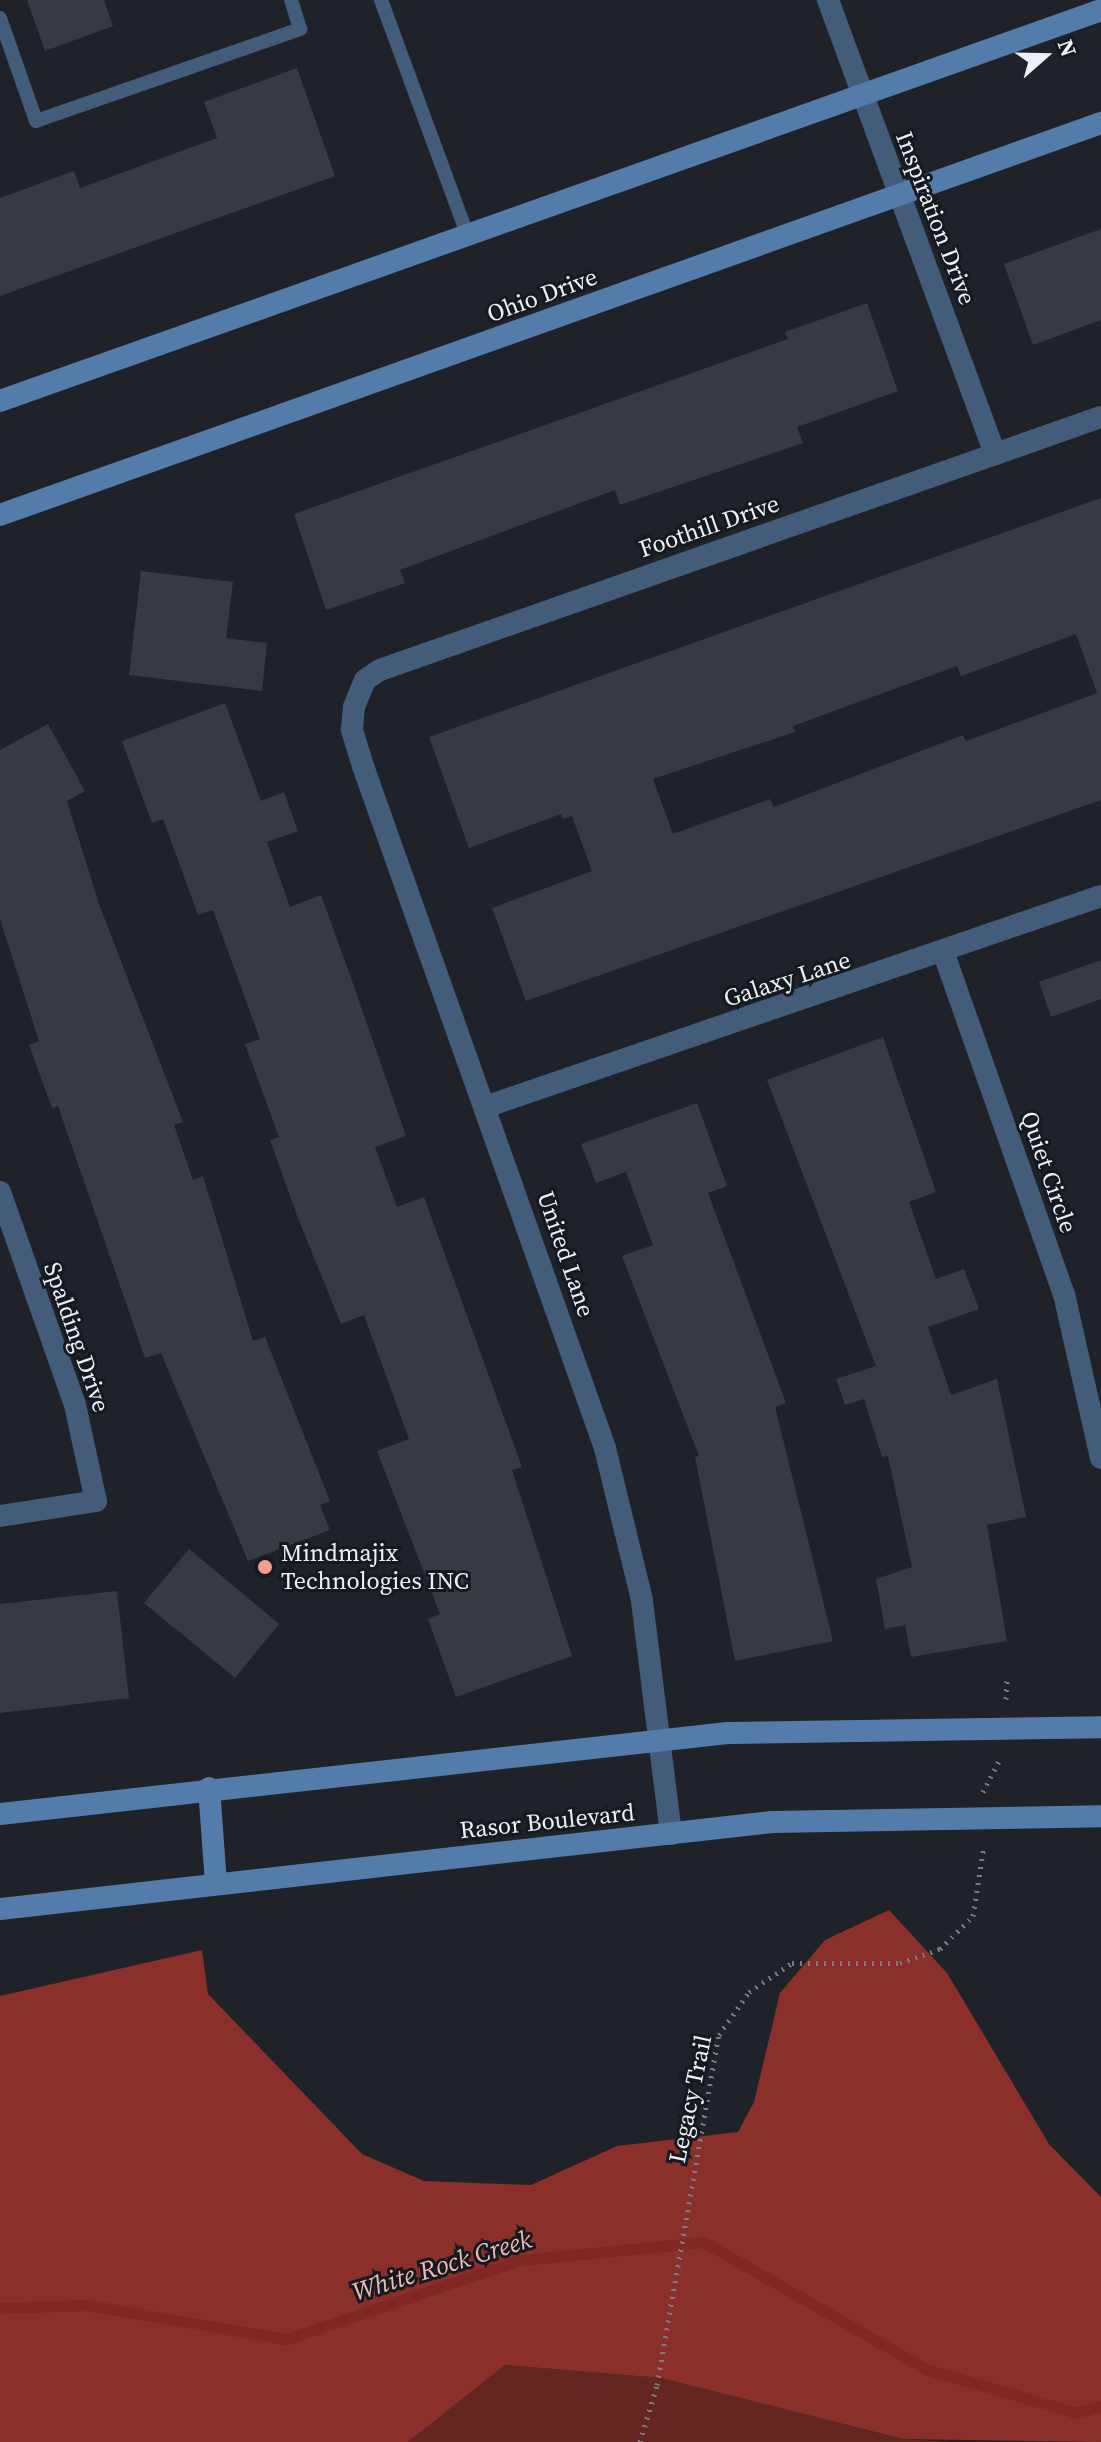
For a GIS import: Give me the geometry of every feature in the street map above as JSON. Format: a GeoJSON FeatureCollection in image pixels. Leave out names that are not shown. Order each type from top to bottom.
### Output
{"type":"FeatureCollection","features":[{"type":"Feature","properties":{"kind":"main road"},"geometry":{"type":"LineString","coordinates":[[0,401],[1101,10]]}},
{"type":"Feature","properties":{"kind":"main road","name":"Ohio Drive"},"geometry":{"type":"LineString","coordinates":[[0,515],[1101,123]]}},
{"type":"Feature","properties":{"kind":"main road"},"geometry":{"type":"LineString","coordinates":[[0,1814],[209,1788],[728,1733],[1101,1727]]}},
{"type":"Feature","properties":{"kind":"main road"},"geometry":{"type":"LineString","coordinates":[[209,1788],[216,1884]]}},
{"type":"Feature","properties":{"kind":"main road","name":"Rasor Boulevard"},"geometry":{"type":"LineString","coordinates":[[0,1909],[772,1822],[1101,1816]]}},
{"type":"Feature","properties":{"kind":"street","name":"Inspiration Drive"},"geometry":{"type":"LineString","coordinates":[[828,0],[995,454]]}},
{"type":"Feature","properties":{"kind":"street","name":"Foothill Drive"},"geometry":{"type":"LineString","coordinates":[[354,707],[365,680],[380,670],[1101,417]]}},
{"type":"Feature","properties":{"kind":"street","name":"United Lane"},"geometry":{"type":"LineString","coordinates":[[354,707],[352,729],[363,766],[488,1106],[605,1448],[642,1600],[671,1834]]}},
{"type":"Feature","properties":{"kind":"street","name":"Galaxy Lane"},"geometry":{"type":"LineString","coordinates":[[488,1106],[944,954],[1101,896]]}},
{"type":"Feature","properties":{"kind":"street","name":"Quiet Circle"},"geometry":{"type":"LineString","coordinates":[[944,954],[1064,1294],[1101,1458]]}},
{"type":"Feature","properties":{"kind":"street","name":"Spalding Drive"},"geometry":{"type":"LineString","coordinates":[[0,1192],[75,1405],[96,1501],[0,1516]]}},
{"type":"Feature","properties":{"kind":"lane"},"geometry":{"type":"LineString","coordinates":[[0,18],[36,121],[300,29],[291,0]]}},
{"type":"Feature","properties":{"kind":"lane"},"geometry":{"type":"LineString","coordinates":[[381,0],[467,234]]}},
{"type":"Feature","properties":{"kind":"path"},"geometry":{"type":"LineString","coordinates":[[1006,1690],[1007,1680]]}},
{"type":"Feature","properties":{"kind":"path"},"geometry":{"type":"LineString","coordinates":[[983,1783],[1006,1750]]}},
{"type":"Feature","properties":{"kind":"path","name":"Legacy Trail"},"geometry":{"type":"LineString","coordinates":[[640,2442],[661,2355],[719,2035],[749,1992],[792,1963],[900,1963],[940,1949],[973,1916],[984,1845]]}},
{"type":"Feature","properties":{"kind":"shaded area"},"geometry":{"type":"Polygon","coordinates":[[[889,1910],[947,1973],[1049,2144],[1101,2197],[1101,2442],[903,2439],[661,2378],[505,2365],[408,2442],[0,2442],[0,1996],[202,1950],[208,1994],[362,2154],[424,2181],[531,2185],[617,2146],[738,2132],[754,2102],[780,1993],[825,1940],[889,1910]]]}},
{"type":"Feature","properties":{"kind":"shaded area"},"geometry":{"type":"Polygon","coordinates":[[[505,2365],[661,2378],[903,2439],[952,2442],[408,2442],[505,2365]]]}},
{"type":"Feature","properties":{"kind":"building"},"geometry":{"type":"Polygon","coordinates":[[[27,0],[104,0],[113,26],[45,51],[27,0]]]}},
{"type":"Feature","properties":{"kind":"building"},"geometry":{"type":"Polygon","coordinates":[[[297,68],[335,176],[0,296],[0,198],[74,171],[80,188],[217,138],[204,102],[297,68]]]}},
{"type":"Feature","properties":{"kind":"building"},"geometry":{"type":"Polygon","coordinates":[[[1101,229],[1101,320],[1033,345],[1004,264],[1101,229]]]}},
{"type":"Feature","properties":{"kind":"building"},"geometry":{"type":"Polygon","coordinates":[[[867,303],[898,391],[797,427],[803,443],[620,505],[615,490],[400,570],[405,583],[326,610],[294,514],[788,339],[785,332],[867,303]]]}},
{"type":"Feature","properties":{"kind":"building"},"geometry":{"type":"Polygon","coordinates":[[[1101,498],[1101,800],[526,1001],[492,908],[592,871],[572,816],[563,819],[561,814],[469,848],[429,737],[1101,498]],[[1076,634],[961,676],[957,666],[793,726],[795,732],[653,779],[673,834],[770,799],[774,807],[963,735],[966,741],[1097,693],[1076,634]]]}},
{"type":"Feature","properties":{"kind":"building"},"geometry":{"type":"Polygon","coordinates":[[[141,571],[233,582],[226,638],[267,643],[262,691],[129,675],[141,571]]]}},
{"type":"Feature","properties":{"kind":"building"},"geometry":{"type":"Polygon","coordinates":[[[225,703],[261,801],[284,792],[298,831],[267,842],[290,907],[321,895],[406,1136],[375,1147],[397,1207],[424,1197],[522,1467],[512,1470],[572,1656],[456,1697],[428,1619],[440,1614],[377,1451],[409,1439],[364,1315],[341,1324],[298,1218],[270,1140],[279,1137],[245,1044],[260,1039],[213,910],[198,915],[163,819],[152,823],[122,741],[225,703]]]}},
{"type":"Feature","properties":{"kind":"building"},"geometry":{"type":"Polygon","coordinates":[[[48,724],[85,791],[67,801],[99,904],[183,1122],[174,1125],[193,1180],[203,1176],[253,1341],[265,1337],[330,1501],[320,1505],[330,1530],[248,1561],[161,1353],[145,1358],[58,1106],[52,1108],[29,1045],[39,1041],[0,919],[0,750],[48,724]]]}},
{"type":"Feature","properties":{"kind":"building"},"geometry":{"type":"Polygon","coordinates":[[[1101,960],[1101,999],[1051,1017],[1039,982],[1101,960]]]}},
{"type":"Feature","properties":{"kind":"building"},"geometry":{"type":"Polygon","coordinates":[[[883,1037],[936,1192],[909,1202],[936,1279],[964,1269],[979,1309],[928,1327],[951,1395],[997,1379],[1026,1517],[987,1525],[1007,1641],[911,1657],[905,1625],[885,1629],[876,1579],[912,1567],[888,1456],[882,1457],[864,1399],[845,1405],[836,1379],[876,1366],[767,1080],[883,1037]]]}},
{"type":"Feature","properties":{"kind":"building"},"geometry":{"type":"Polygon","coordinates":[[[697,1103],[727,1186],[708,1193],[786,1403],[775,1407],[833,1641],[735,1661],[695,1457],[699,1456],[622,1256],[653,1245],[626,1172],[596,1183],[581,1144],[697,1103]]]}},
{"type":"Feature","properties":{"kind":"building"},"geometry":{"type":"Polygon","coordinates":[[[189,1549],[279,1624],[235,1678],[144,1603],[189,1549]]]}},
{"type":"Feature","properties":{"kind":"building"},"geometry":{"type":"Polygon","coordinates":[[[117,1591],[129,1698],[0,1713],[0,1604],[117,1591]]]}},
{"type":"Feature","properties":{"kind":"waterway","name":"White Rock Creek"},"geometry":{"type":"LineString","coordinates":[[0,2308],[87,2305],[286,2339],[521,2260],[704,2242],[926,2369],[1076,2413],[1101,2406]]}},
{"type":"Feature","properties":{"kind":"place","name":"Mindmajix Technologies INC"},"geometry":{"type":"Point","coordinates":[265,1567]}}]}
